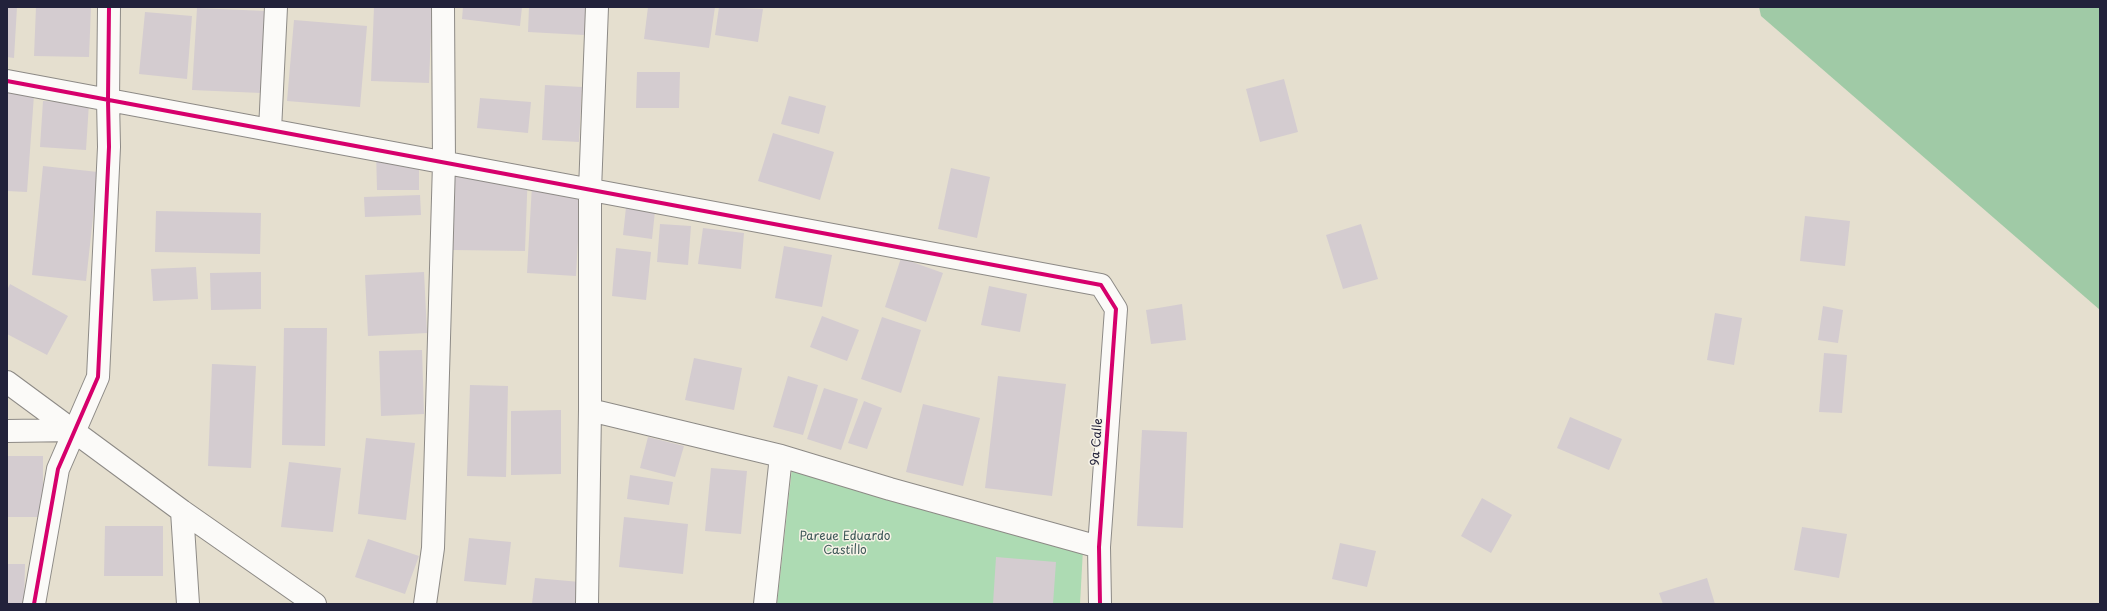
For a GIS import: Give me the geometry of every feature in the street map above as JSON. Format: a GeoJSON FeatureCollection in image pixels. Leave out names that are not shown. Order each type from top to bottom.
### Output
{"type":"FeatureCollection","features":[{"type":"Feature","properties":{"kind":"street"},"geometry":{"type":"LineString","coordinates":[[34,604],[58,469],[98,377],[109,146],[109,7]]}},
{"type":"Feature","properties":{"kind":"street"},"geometry":{"type":"LineString","coordinates":[[270,130],[276,7]]}},
{"type":"Feature","properties":{"kind":"street"},"geometry":{"type":"LineString","coordinates":[[425,604],[434,548],[444,163],[443,7]]}},
{"type":"Feature","properties":{"kind":"street"},"geometry":{"type":"LineString","coordinates":[[587,604],[590,410],[590,190],[597,7]]}},
{"type":"Feature","properties":{"kind":"street"},"geometry":{"type":"LineString","coordinates":[[7,81],[590,190]]}},
{"type":"Feature","properties":{"kind":"street","name":"9a Calle"},"geometry":{"type":"LineString","coordinates":[[590,190],[1102,285],[1116,309],[1099,547],[1100,604]]}},
{"type":"Feature","properties":{"kind":"street"},"geometry":{"type":"LineString","coordinates":[[7,382],[182,511],[315,604]]}},
{"type":"Feature","properties":{"kind":"street"},"geometry":{"type":"LineString","coordinates":[[590,410],[781,456],[890,489],[1099,547]]}},
{"type":"Feature","properties":{"kind":"street"},"geometry":{"type":"LineString","coordinates":[[7,431],[74,430]]}},
{"type":"Feature","properties":{"kind":"street"},"geometry":{"type":"LineString","coordinates":[[765,604],[781,456]]}},
{"type":"Feature","properties":{"kind":"street"},"geometry":{"type":"LineString","coordinates":[[182,511],[188,604]]}},
{"type":"Feature","properties":{"kind":"green space"},"geometry":{"type":"Polygon","coordinates":[[[1759,7],[2100,7],[2100,310],[1761,16],[1759,7]]]}},
{"type":"Feature","properties":{"kind":"green space","name":"Pareue Eduardo Castillo"},"geometry":{"type":"Polygon","coordinates":[[[792,468],[1083,549],[1080,604],[777,604],[792,468]]]}},
{"type":"Feature","properties":{"kind":"building"},"geometry":{"type":"Polygon","coordinates":[[[7,7],[17,7],[14,58],[7,57],[7,7]]]}},
{"type":"Feature","properties":{"kind":"building"},"geometry":{"type":"Polygon","coordinates":[[[36,7],[91,7],[89,57],[34,56],[36,7]]]}},
{"type":"Feature","properties":{"kind":"building"},"geometry":{"type":"Polygon","coordinates":[[[374,7],[432,7],[429,83],[371,81],[374,7]]]}},
{"type":"Feature","properties":{"kind":"building"},"geometry":{"type":"Polygon","coordinates":[[[463,7],[522,7],[520,26],[462,19],[463,7]]]}},
{"type":"Feature","properties":{"kind":"building"},"geometry":{"type":"Polygon","coordinates":[[[529,7],[586,7],[584,35],[528,32],[529,7]]]}},
{"type":"Feature","properties":{"kind":"building"},"geometry":{"type":"Polygon","coordinates":[[[648,7],[715,7],[709,48],[644,39],[648,7]]]}},
{"type":"Feature","properties":{"kind":"building"},"geometry":{"type":"Polygon","coordinates":[[[719,7],[763,9],[758,42],[715,35],[719,7]]]}},
{"type":"Feature","properties":{"kind":"building"},"geometry":{"type":"Polygon","coordinates":[[[197,8],[266,11],[261,93],[192,90],[197,8]]]}},
{"type":"Feature","properties":{"kind":"building"},"geometry":{"type":"Polygon","coordinates":[[[145,12],[192,16],[187,79],[139,74],[145,12]]]}},
{"type":"Feature","properties":{"kind":"building"},"geometry":{"type":"Polygon","coordinates":[[[294,20],[367,26],[360,107],[287,101],[294,20]]]}},
{"type":"Feature","properties":{"kind":"building"},"geometry":{"type":"Polygon","coordinates":[[[637,72],[680,72],[679,108],[636,108],[637,72]]]}},
{"type":"Feature","properties":{"kind":"building"},"geometry":{"type":"Polygon","coordinates":[[[1284,79],[1298,132],[1260,142],[1246,89],[1284,79]]]}},
{"type":"Feature","properties":{"kind":"building"},"geometry":{"type":"Polygon","coordinates":[[[545,85],[582,87],[579,142],[542,140],[545,85]]]}},
{"type":"Feature","properties":{"kind":"building"},"geometry":{"type":"Polygon","coordinates":[[[7,93],[34,95],[27,192],[7,191],[7,93]]]}},
{"type":"Feature","properties":{"kind":"building"},"geometry":{"type":"Polygon","coordinates":[[[789,96],[826,106],[819,134],[781,124],[789,96]]]}},
{"type":"Feature","properties":{"kind":"building"},"geometry":{"type":"Polygon","coordinates":[[[480,98],[531,102],[528,133],[477,128],[480,98]]]}},
{"type":"Feature","properties":{"kind":"building"},"geometry":{"type":"Polygon","coordinates":[[[43,101],[89,103],[86,150],[40,147],[43,101]]]}},
{"type":"Feature","properties":{"kind":"building"},"geometry":{"type":"Polygon","coordinates":[[[773,133],[834,152],[820,200],[758,181],[773,133]]]}},
{"type":"Feature","properties":{"kind":"building"},"geometry":{"type":"Polygon","coordinates":[[[419,149],[419,190],[377,190],[376,150],[419,149]]]}},
{"type":"Feature","properties":{"kind":"building"},"geometry":{"type":"Polygon","coordinates":[[[43,166],[98,172],[86,281],[32,275],[43,166]]]}},
{"type":"Feature","properties":{"kind":"building"},"geometry":{"type":"Polygon","coordinates":[[[455,167],[528,169],[525,251],[453,250],[455,167]]]}},
{"type":"Feature","properties":{"kind":"building"},"geometry":{"type":"Polygon","coordinates":[[[951,168],[990,177],[977,238],[938,229],[951,168]]]}},
{"type":"Feature","properties":{"kind":"building"},"geometry":{"type":"Polygon","coordinates":[[[532,185],[581,188],[576,276],[527,273],[532,185]]]}},
{"type":"Feature","properties":{"kind":"building"},"geometry":{"type":"Polygon","coordinates":[[[420,195],[421,215],[365,217],[364,197],[420,195]]]}},
{"type":"Feature","properties":{"kind":"building"},"geometry":{"type":"Polygon","coordinates":[[[627,198],[656,202],[652,239],[623,235],[627,198]]]}},
{"type":"Feature","properties":{"kind":"building"},"geometry":{"type":"Polygon","coordinates":[[[156,211],[261,213],[260,254],[155,252],[156,211]]]}},
{"type":"Feature","properties":{"kind":"building"},"geometry":{"type":"Polygon","coordinates":[[[1805,216],[1850,221],[1845,266],[1800,261],[1805,216]]]}},
{"type":"Feature","properties":{"kind":"building"},"geometry":{"type":"Polygon","coordinates":[[[660,224],[691,226],[688,265],[657,262],[660,224]]]}},
{"type":"Feature","properties":{"kind":"building"},"geometry":{"type":"Polygon","coordinates":[[[1361,224],[1378,279],[1343,289],[1326,235],[1361,224]]]}},
{"type":"Feature","properties":{"kind":"building"},"geometry":{"type":"Polygon","coordinates":[[[703,228],[744,233],[741,269],[698,264],[703,228]]]}},
{"type":"Feature","properties":{"kind":"building"},"geometry":{"type":"Polygon","coordinates":[[[784,246],[832,255],[822,307],[775,298],[784,246]]]}},
{"type":"Feature","properties":{"kind":"building"},"geometry":{"type":"Polygon","coordinates":[[[616,248],[651,252],[646,300],[612,296],[616,248]]]}},
{"type":"Feature","properties":{"kind":"building"},"geometry":{"type":"Polygon","coordinates":[[[901,258],[943,273],[926,322],[885,307],[901,258]]]}},
{"type":"Feature","properties":{"kind":"building"},"geometry":{"type":"Polygon","coordinates":[[[196,267],[198,299],[153,301],[151,269],[196,267]]]}},
{"type":"Feature","properties":{"kind":"building"},"geometry":{"type":"Polygon","coordinates":[[[261,272],[261,309],[211,310],[210,273],[261,272]]]}},
{"type":"Feature","properties":{"kind":"building"},"geometry":{"type":"Polygon","coordinates":[[[424,272],[427,333],[368,336],[365,275],[424,272]]]}},
{"type":"Feature","properties":{"kind":"building"},"geometry":{"type":"Polygon","coordinates":[[[10,284],[68,316],[47,355],[7,334],[7,290],[10,284]]]}},
{"type":"Feature","properties":{"kind":"building"},"geometry":{"type":"Polygon","coordinates":[[[989,286],[1027,294],[1020,332],[981,325],[989,286]]]}},
{"type":"Feature","properties":{"kind":"building"},"geometry":{"type":"Polygon","coordinates":[[[1182,304],[1186,340],[1151,344],[1146,310],[1182,304]]]}},
{"type":"Feature","properties":{"kind":"building"},"geometry":{"type":"Polygon","coordinates":[[[1823,306],[1843,310],[1838,343],[1818,340],[1823,306]]]}},
{"type":"Feature","properties":{"kind":"building"},"geometry":{"type":"Polygon","coordinates":[[[1715,313],[1742,318],[1734,365],[1707,360],[1715,313]]]}},
{"type":"Feature","properties":{"kind":"building"},"geometry":{"type":"Polygon","coordinates":[[[822,316],[859,330],[847,361],[810,347],[822,316]]]}},
{"type":"Feature","properties":{"kind":"building"},"geometry":{"type":"Polygon","coordinates":[[[882,317],[921,330],[901,393],[861,379],[882,317]]]}},
{"type":"Feature","properties":{"kind":"building"},"geometry":{"type":"Polygon","coordinates":[[[284,328],[327,328],[325,446],[282,445],[284,328]]]}},
{"type":"Feature","properties":{"kind":"building"},"geometry":{"type":"Polygon","coordinates":[[[422,350],[424,414],[381,416],[379,351],[422,350]]]}},
{"type":"Feature","properties":{"kind":"building"},"geometry":{"type":"Polygon","coordinates":[[[1824,353],[1847,355],[1842,413],[1819,412],[1824,353]]]}},
{"type":"Feature","properties":{"kind":"building"},"geometry":{"type":"Polygon","coordinates":[[[694,358],[742,368],[734,410],[685,400],[694,358]]]}},
{"type":"Feature","properties":{"kind":"building"},"geometry":{"type":"Polygon","coordinates":[[[212,364],[256,366],[251,468],[208,466],[212,364]]]}},
{"type":"Feature","properties":{"kind":"building"},"geometry":{"type":"Polygon","coordinates":[[[788,376],[818,385],[803,435],[773,427],[788,376]]]}},
{"type":"Feature","properties":{"kind":"building"},"geometry":{"type":"Polygon","coordinates":[[[998,376],[1066,384],[1052,496],[985,488],[998,376]]]}},
{"type":"Feature","properties":{"kind":"building"},"geometry":{"type":"Polygon","coordinates":[[[470,385],[508,386],[506,477],[467,476],[470,385]]]}},
{"type":"Feature","properties":{"kind":"building"},"geometry":{"type":"Polygon","coordinates":[[[824,388],[858,399],[841,450],[807,439],[824,388]]]}},
{"type":"Feature","properties":{"kind":"building"},"geometry":{"type":"Polygon","coordinates":[[[864,401],[882,408],[867,449],[848,443],[864,401]]]}},
{"type":"Feature","properties":{"kind":"building"},"geometry":{"type":"Polygon","coordinates":[[[923,404],[980,418],[963,486],[906,472],[923,404]]]}},
{"type":"Feature","properties":{"kind":"building"},"geometry":{"type":"Polygon","coordinates":[[[561,410],[561,474],[511,475],[511,411],[561,410]]]}},
{"type":"Feature","properties":{"kind":"building"},"geometry":{"type":"Polygon","coordinates":[[[1570,417],[1622,439],[1609,470],[1557,448],[1570,417]]]}},
{"type":"Feature","properties":{"kind":"building"},"geometry":{"type":"Polygon","coordinates":[[[1142,430],[1187,432],[1183,528],[1137,526],[1142,430]]]}},
{"type":"Feature","properties":{"kind":"building"},"geometry":{"type":"Polygon","coordinates":[[[648,437],[684,446],[675,477],[640,468],[648,437]]]}},
{"type":"Feature","properties":{"kind":"building"},"geometry":{"type":"Polygon","coordinates":[[[366,438],[415,443],[406,520],[358,514],[366,438]]]}},
{"type":"Feature","properties":{"kind":"building"},"geometry":{"type":"Polygon","coordinates":[[[7,456],[43,456],[43,517],[7,517],[7,456]]]}},
{"type":"Feature","properties":{"kind":"building"},"geometry":{"type":"Polygon","coordinates":[[[289,462],[341,468],[333,532],[281,527],[289,462]]]}},
{"type":"Feature","properties":{"kind":"building"},"geometry":{"type":"Polygon","coordinates":[[[711,468],[747,471],[741,534],[705,531],[711,468]]]}},
{"type":"Feature","properties":{"kind":"building"},"geometry":{"type":"Polygon","coordinates":[[[630,475],[673,482],[669,505],[627,499],[630,475]]]}},
{"type":"Feature","properties":{"kind":"building"},"geometry":{"type":"Polygon","coordinates":[[[1482,498],[1512,515],[1491,553],[1461,536],[1482,498]]]}},
{"type":"Feature","properties":{"kind":"building"},"geometry":{"type":"Polygon","coordinates":[[[624,517],[688,524],[683,574],[619,567],[624,517]]]}},
{"type":"Feature","properties":{"kind":"building"},"geometry":{"type":"Polygon","coordinates":[[[105,526],[163,526],[163,576],[104,576],[105,526]]]}},
{"type":"Feature","properties":{"kind":"building"},"geometry":{"type":"Polygon","coordinates":[[[1802,527],[1847,534],[1839,578],[1794,570],[1802,527]]]}},
{"type":"Feature","properties":{"kind":"building"},"geometry":{"type":"Polygon","coordinates":[[[469,538],[511,542],[506,585],[464,581],[469,538]]]}},
{"type":"Feature","properties":{"kind":"building"},"geometry":{"type":"Polygon","coordinates":[[[368,539],[419,556],[405,594],[355,577],[368,539]]]}},
{"type":"Feature","properties":{"kind":"building"},"geometry":{"type":"Polygon","coordinates":[[[1340,543],[1376,551],[1367,587],[1332,579],[1340,543]]]}},
{"type":"Feature","properties":{"kind":"building"},"geometry":{"type":"Polygon","coordinates":[[[996,557],[1056,562],[1053,604],[993,604],[996,557]]]}},
{"type":"Feature","properties":{"kind":"building"},"geometry":{"type":"Polygon","coordinates":[[[7,564],[25,564],[24,604],[7,604],[7,564]]]}},
{"type":"Feature","properties":{"kind":"building"},"geometry":{"type":"Polygon","coordinates":[[[535,578],[580,582],[578,604],[532,604],[535,578]]]}},
{"type":"Feature","properties":{"kind":"building"},"geometry":{"type":"Polygon","coordinates":[[[1707,578],[1715,604],[1663,604],[1659,593],[1707,578]]]}},
{"type":"Feature","properties":{"kind":"cycle path"},"geometry":{"type":"LineString","coordinates":[[34,604],[58,469],[98,377],[109,147],[109,7]]}},
{"type":"Feature","properties":{"kind":"cycle path"},"geometry":{"type":"LineString","coordinates":[[7,81],[1101,285],[1116,309],[1099,547],[1100,604]]}}]}
